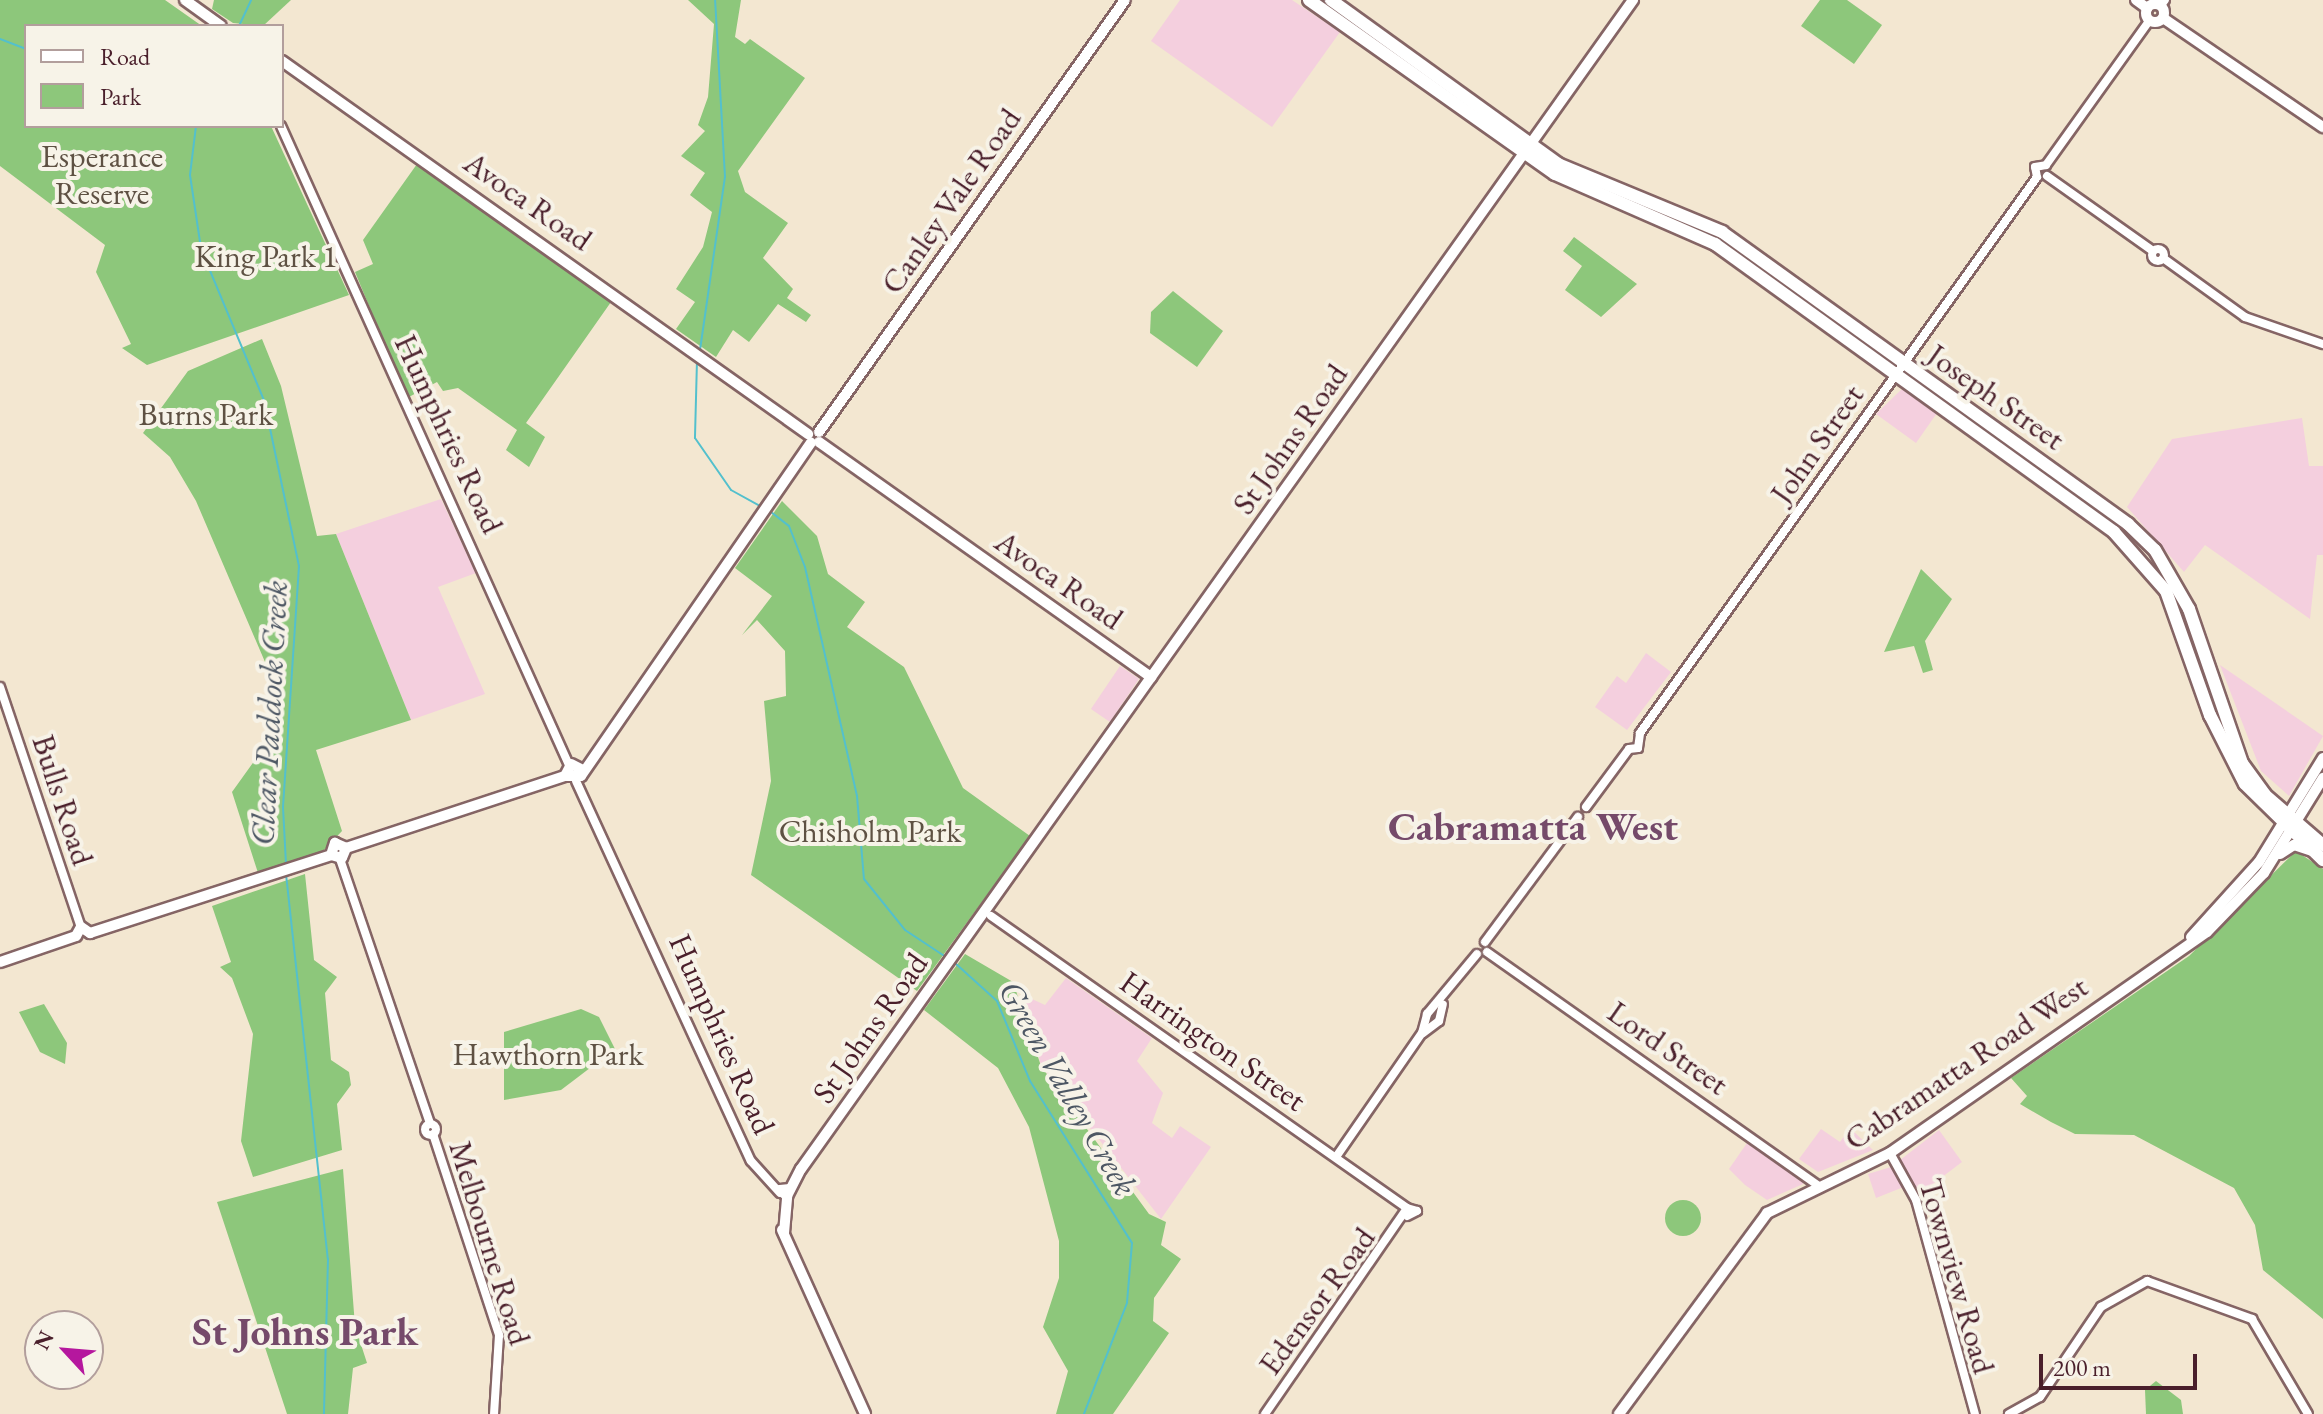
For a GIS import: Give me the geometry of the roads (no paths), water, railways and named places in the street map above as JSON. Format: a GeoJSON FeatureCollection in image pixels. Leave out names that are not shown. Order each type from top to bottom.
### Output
{"type":"FeatureCollection","features":[{"type":"Feature","properties":{"kind":"highway"},"geometry":{"type":"LineString","coordinates":[[1309,0],[1527,150]]}},
{"type":"Feature","properties":{"kind":"highway"},"geometry":{"type":"LineString","coordinates":[[1331,0],[1527,150]]}},
{"type":"Feature","properties":{"kind":"highway","name":"Joseph Street"},"geometry":{"type":"LineString","coordinates":[[1527,150],[1576,185],[1706,239],[1900,368],[2155,550],[2189,609],[2242,763],[2290,825]]}},
{"type":"Feature","properties":{"kind":"highway","name":"Joseph Street"},"geometry":{"type":"LineString","coordinates":[[1900,368],[2142,557],[2166,591],[2233,765],[2290,825]]}},
{"type":"Feature","properties":{"kind":"highway"},"geometry":{"type":"LineString","coordinates":[[2290,825],[2320,850]]}},
{"type":"Feature","properties":{"kind":"main road"},"geometry":{"type":"LineString","coordinates":[[185,0],[218,24]]}},
{"type":"Feature","properties":{"kind":"main road","name":"Canley Vale Road"},"geometry":{"type":"LineString","coordinates":[[570,774],[581,769],[1125,0]]}},
{"type":"Feature","properties":{"kind":"main road","name":"St Johns Road"},"geometry":{"type":"LineString","coordinates":[[785,1191],[987,914],[1151,677],[1633,0]]}},
{"type":"Feature","properties":{"kind":"main road"},"geometry":{"type":"LineString","coordinates":[[2136,0],[2147,8],[2150,20],[2163,18],[2323,127]]}},
{"type":"Feature","properties":{"kind":"main road"},"geometry":{"type":"LineString","coordinates":[[2147,8],[2163,3],[2163,18]]}},
{"type":"Feature","properties":{"kind":"main road","name":"Avoca Road"},"geometry":{"type":"LineString","coordinates":[[284,62],[1151,677]]}},
{"type":"Feature","properties":{"kind":"main road","name":"Cabramatta Road West"},"geometry":{"type":"LineString","coordinates":[[2309,794],[2323,758]]}},
{"type":"Feature","properties":{"kind":"main road"},"geometry":{"type":"LineString","coordinates":[[0,962],[82,932],[336,857],[335,843],[346,848],[570,774]]}},
{"type":"Feature","properties":{"kind":"main road","name":"Cabramatta Road West"},"geometry":{"type":"LineString","coordinates":[[1619,1414],[1752,1227],[1819,1186],[1890,1153],[2227,915],[2273,861],[2290,825],[2323,778]]}},
{"type":"Feature","properties":{"kind":"main road"},"geometry":{"type":"LineString","coordinates":[[2265,795],[2287,802],[2309,794],[2308,819],[2320,850]]}},
{"type":"Feature","properties":{"kind":"main road","name":"Cabramatta Road West"},"geometry":{"type":"LineString","coordinates":[[2156,966],[2225,904],[2290,825]]}},
{"type":"Feature","properties":{"kind":"main road"},"geometry":{"type":"LineString","coordinates":[[2273,861],[2294,845],[2320,850]]}},
{"type":"Feature","properties":{"kind":"main road"},"geometry":{"type":"LineString","coordinates":[[785,1191],[784,1233],[865,1414]]}},
{"type":"Feature","properties":{"kind":"street"},"geometry":{"type":"LineString","coordinates":[[2047,176],[2046,165],[2150,20]]}},
{"type":"Feature","properties":{"kind":"street","name":"Humphries Road"},"geometry":{"type":"LineString","coordinates":[[282,128],[570,774],[762,1177],[785,1191]]}},
{"type":"Feature","properties":{"kind":"street","name":"John Street"},"geometry":{"type":"LineString","coordinates":[[1486,947],[1578,817],[1577,808],[1586,807],[1629,749],[1628,739],[1637,739],[2037,177],[2035,167],[2046,165]]}},
{"type":"Feature","properties":{"kind":"street"},"geometry":{"type":"LineString","coordinates":[[2037,177],[2047,176],[2153,251],[2155,260],[2163,258],[2245,317],[2323,344]]}},
{"type":"Feature","properties":{"kind":"street","name":"Bulls Road"},"geometry":{"type":"LineString","coordinates":[[0,687],[82,932]]}},
{"type":"Feature","properties":{"kind":"street","name":"Melbourne Road"},"geometry":{"type":"LineString","coordinates":[[336,857],[430,1123],[499,1335],[494,1414]]}},
{"type":"Feature","properties":{"kind":"street","name":"Harrington Street"},"geometry":{"type":"LineString","coordinates":[[987,914],[1336,1157],[1407,1212]]}},
{"type":"Feature","properties":{"kind":"street"},"geometry":{"type":"LineString","coordinates":[[1336,1157],[1477,954],[1476,944],[1486,947]]}},
{"type":"Feature","properties":{"kind":"street","name":"Lord Street"},"geometry":{"type":"LineString","coordinates":[[1486,947],[1819,1186]]}},
{"type":"Feature","properties":{"kind":"street","name":"Townview Road"},"geometry":{"type":"LineString","coordinates":[[1890,1153],[1916,1200],[1975,1414]]}},
{"type":"Feature","properties":{"kind":"street","name":"Edensor Road"},"geometry":{"type":"LineString","coordinates":[[1265,1414],[1407,1212]]}},
{"type":"Feature","properties":{"kind":"street","name":"Townview Road"},"geometry":{"type":"LineString","coordinates":[[2009,1414],[2040,1397],[2101,1307],[2142,1281],[2252,1319],[2308,1414]]}},
{"type":"Feature","properties":{"kind":"waterway"},"geometry":{"type":"LineString","coordinates":[[240,24],[251,0]]}},
{"type":"Feature","properties":{"kind":"waterway","name":"Green Valley Creek"},"geometry":{"type":"LineString","coordinates":[[700,350],[725,177],[715,0]]}},
{"type":"Feature","properties":{"kind":"waterway"},"geometry":{"type":"LineString","coordinates":[[0,39],[24,48]]}},
{"type":"Feature","properties":{"kind":"waterway","name":"Clear Paddock Creek"},"geometry":{"type":"LineString","coordinates":[[196,128],[190,175],[201,249],[264,400],[299,566],[283,807],[286,864]]}},
{"type":"Feature","properties":{"kind":"waterway"},"geometry":{"type":"LineString","coordinates":[[697,360],[695,438],[731,490],[762,507]]}},
{"type":"Feature","properties":{"kind":"waterway","name":"Green Valley Creek"},"geometry":{"type":"LineString","coordinates":[[771,512],[789,526],[805,567],[857,796],[864,879],[905,930],[946,957]]}},
{"type":"Feature","properties":{"kind":"waterway","name":"Clear Paddock Creek"},"geometry":{"type":"LineString","coordinates":[[286,874],[328,1259],[324,1414]]}},
{"type":"Feature","properties":{"kind":"waterway","name":"Green Valley Creek"},"geometry":{"type":"LineString","coordinates":[[955,963],[997,1001],[1030,1081],[1132,1243],[1127,1303],[1084,1414]]}},
{"type":"Feature","properties":{"kind":"district","name":"Cabramatta West"},"geometry":{"type":"Point","coordinates":[1533,826]}},
{"type":"Feature","properties":{"kind":"district","name":"St Johns Park"},"geometry":{"type":"Point","coordinates":[305,1331]}},
{"type":"Feature","properties":{"kind":"park label","name":"Esperance Reserve"},"geometry":{"type":"Point","coordinates":[102,176]}},
{"type":"Feature","properties":{"kind":"park label","name":"King Park 1"},"geometry":{"type":"Point","coordinates":[266,256]}},
{"type":"Feature","properties":{"kind":"park label","name":"Burns Park"},"geometry":{"type":"Point","coordinates":[206,414]}},
{"type":"Feature","properties":{"kind":"park label","name":"Chisholm Park"},"geometry":{"type":"Point","coordinates":[870,831]}},
{"type":"Feature","properties":{"kind":"park label","name":"Hawthorn Park"},"geometry":{"type":"Point","coordinates":[548,1054]}}]}
